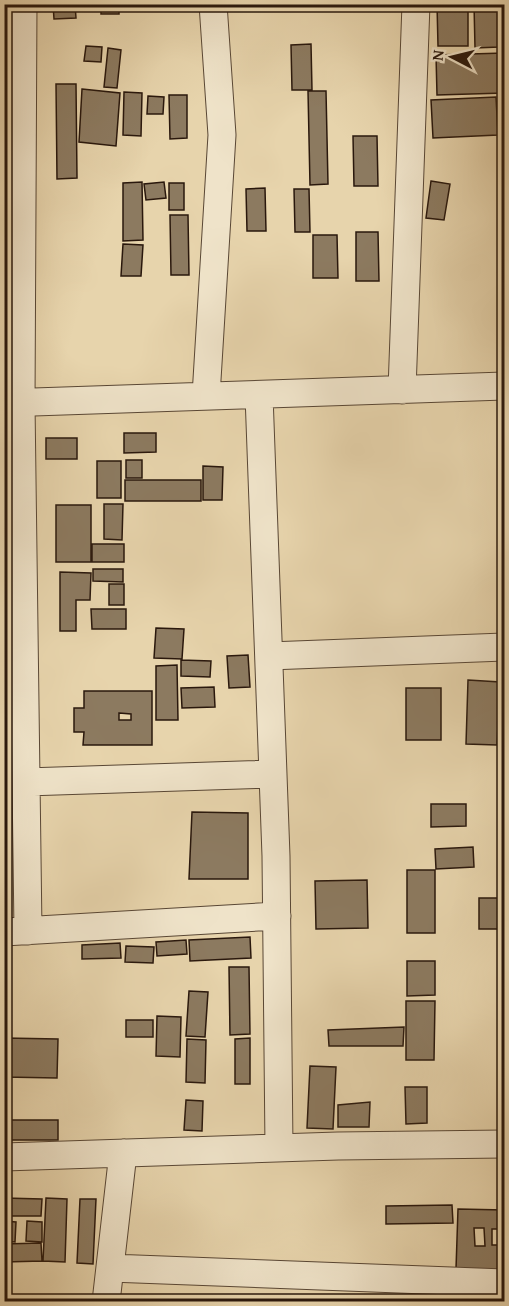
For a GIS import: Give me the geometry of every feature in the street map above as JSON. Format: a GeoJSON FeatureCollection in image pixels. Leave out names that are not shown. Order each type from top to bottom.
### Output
{"type":"FeatureCollection","features":[{"type":"Feature","properties":{"kind":"street"},"geometry":{"type":"LineString","coordinates":[[23,4],[13,190],[13,403],[26,782],[16,931],[277,916]]}},
{"type":"Feature","properties":{"kind":"street"},"geometry":{"type":"LineString","coordinates":[[206,396],[222,135],[213,4]]}},
{"type":"Feature","properties":{"kind":"street"},"geometry":{"type":"LineString","coordinates":[[402,390],[416,4]]}},
{"type":"Feature","properties":{"kind":"street"},"geometry":{"type":"LineString","coordinates":[[13,403],[504,386]]}},
{"type":"Feature","properties":{"kind":"street"},"geometry":{"type":"LineString","coordinates":[[259,395],[277,916],[279,1148]]}},
{"type":"Feature","properties":{"kind":"street"},"geometry":{"type":"LineString","coordinates":[[268,656],[504,647]]}},
{"type":"Feature","properties":{"kind":"street"},"geometry":{"type":"LineString","coordinates":[[26,782],[273,774]]}},
{"type":"Feature","properties":{"kind":"street"},"geometry":{"type":"LineString","coordinates":[[4,1156],[504,1144]]}},
{"type":"Feature","properties":{"kind":"street"},"geometry":{"type":"LineString","coordinates":[[106,1302],[123,1153]]}},
{"type":"Feature","properties":{"kind":"street"},"geometry":{"type":"LineString","coordinates":[[110,1268],[504,1282]]}},
{"type":"Feature","properties":{"kind":"building"},"geometry":{"type":"Polygon","coordinates":[[[53,4],[75,4],[76,18],[54,19],[53,4]]]}},
{"type":"Feature","properties":{"kind":"building"},"geometry":{"type":"Polygon","coordinates":[[[101,4],[119,4],[119,14],[101,14],[101,4]]]}},
{"type":"Feature","properties":{"kind":"building"},"geometry":{"type":"Polygon","coordinates":[[[437,4],[468,4],[468,46],[438,46],[437,4]]]}},
{"type":"Feature","properties":{"kind":"building"},"geometry":{"type":"Polygon","coordinates":[[[474,4],[498,4],[499,47],[475,48],[474,4]]]}},
{"type":"Feature","properties":{"kind":"building"},"geometry":{"type":"Polygon","coordinates":[[[501,4],[504,4],[504,50],[502,50],[501,4]]]}},
{"type":"Feature","properties":{"kind":"building"},"geometry":{"type":"Polygon","coordinates":[[[311,44],[312,90],[292,90],[291,45],[311,44]]]}},
{"type":"Feature","properties":{"kind":"building"},"geometry":{"type":"Polygon","coordinates":[[[86,46],[102,47],[101,62],[84,61],[86,46]]]}},
{"type":"Feature","properties":{"kind":"building"},"geometry":{"type":"Polygon","coordinates":[[[108,48],[121,50],[117,88],[104,87],[108,48]]]}},
{"type":"Feature","properties":{"kind":"building"},"geometry":{"type":"Polygon","coordinates":[[[504,53],[504,93],[437,95],[436,55],[504,53]]]}},
{"type":"Feature","properties":{"kind":"building"},"geometry":{"type":"Polygon","coordinates":[[[56,84],[76,84],[77,178],[57,179],[56,84]]]}},
{"type":"Feature","properties":{"kind":"building"},"geometry":{"type":"Polygon","coordinates":[[[82,89],[120,93],[116,146],[79,142],[82,89]]]}},
{"type":"Feature","properties":{"kind":"building"},"geometry":{"type":"Polygon","coordinates":[[[308,91],[326,91],[328,184],[310,185],[308,91]]]}},
{"type":"Feature","properties":{"kind":"building"},"geometry":{"type":"Polygon","coordinates":[[[124,92],[142,93],[141,136],[123,135],[124,92]]]}},
{"type":"Feature","properties":{"kind":"building"},"geometry":{"type":"Polygon","coordinates":[[[169,95],[187,95],[187,138],[170,139],[169,95]]]}},
{"type":"Feature","properties":{"kind":"building"},"geometry":{"type":"Polygon","coordinates":[[[148,96],[164,97],[163,114],[147,114],[148,96]]]}},
{"type":"Feature","properties":{"kind":"building"},"geometry":{"type":"Polygon","coordinates":[[[496,97],[498,135],[433,138],[431,100],[496,97]]]}},
{"type":"Feature","properties":{"kind":"building"},"geometry":{"type":"Polygon","coordinates":[[[353,136],[377,136],[378,186],[354,186],[353,136]]]}},
{"type":"Feature","properties":{"kind":"building"},"geometry":{"type":"Polygon","coordinates":[[[431,181],[450,184],[444,220],[426,218],[431,181]]]}},
{"type":"Feature","properties":{"kind":"building"},"geometry":{"type":"Polygon","coordinates":[[[142,182],[143,240],[123,241],[123,183],[142,182]]]}},
{"type":"Feature","properties":{"kind":"building"},"geometry":{"type":"Polygon","coordinates":[[[164,182],[166,198],[146,200],[144,184],[164,182]]]}},
{"type":"Feature","properties":{"kind":"building"},"geometry":{"type":"Polygon","coordinates":[[[169,183],[184,183],[184,210],[169,210],[169,183]]]}},
{"type":"Feature","properties":{"kind":"building"},"geometry":{"type":"Polygon","coordinates":[[[265,188],[266,231],[247,231],[246,189],[265,188]]]}},
{"type":"Feature","properties":{"kind":"building"},"geometry":{"type":"Polygon","coordinates":[[[294,189],[309,189],[310,232],[295,232],[294,189]]]}},
{"type":"Feature","properties":{"kind":"building"},"geometry":{"type":"Polygon","coordinates":[[[170,215],[188,215],[189,275],[171,275],[170,215]]]}},
{"type":"Feature","properties":{"kind":"building"},"geometry":{"type":"Polygon","coordinates":[[[356,232],[378,232],[379,281],[356,281],[356,232]]]}},
{"type":"Feature","properties":{"kind":"building"},"geometry":{"type":"Polygon","coordinates":[[[313,235],[337,235],[338,278],[313,278],[313,235]]]}},
{"type":"Feature","properties":{"kind":"building"},"geometry":{"type":"Polygon","coordinates":[[[123,244],[143,245],[141,276],[121,276],[123,244]]]}},
{"type":"Feature","properties":{"kind":"building"},"geometry":{"type":"Polygon","coordinates":[[[124,433],[156,433],[156,452],[124,453],[124,433]]]}},
{"type":"Feature","properties":{"kind":"building"},"geometry":{"type":"Polygon","coordinates":[[[46,438],[77,438],[77,459],[46,459],[46,438]]]}},
{"type":"Feature","properties":{"kind":"building"},"geometry":{"type":"Polygon","coordinates":[[[126,460],[142,460],[142,478],[126,478],[126,460]]]}},
{"type":"Feature","properties":{"kind":"building"},"geometry":{"type":"Polygon","coordinates":[[[97,461],[121,461],[121,498],[97,498],[97,461]]]}},
{"type":"Feature","properties":{"kind":"building"},"geometry":{"type":"Polygon","coordinates":[[[203,466],[223,467],[222,500],[203,500],[203,466]]]}},
{"type":"Feature","properties":{"kind":"building"},"geometry":{"type":"Polygon","coordinates":[[[125,480],[201,480],[201,501],[125,501],[125,480]]]}},
{"type":"Feature","properties":{"kind":"building"},"geometry":{"type":"Polygon","coordinates":[[[104,504],[123,504],[122,540],[104,539],[104,504]]]}},
{"type":"Feature","properties":{"kind":"building"},"geometry":{"type":"Polygon","coordinates":[[[56,505],[91,505],[91,562],[56,562],[56,505]]]}},
{"type":"Feature","properties":{"kind":"building"},"geometry":{"type":"Polygon","coordinates":[[[92,544],[124,544],[124,562],[92,562],[92,544]]]}},
{"type":"Feature","properties":{"kind":"building"},"geometry":{"type":"Polygon","coordinates":[[[93,569],[123,569],[123,582],[93,581],[93,569]]]}},
{"type":"Feature","properties":{"kind":"building"},"geometry":{"type":"Polygon","coordinates":[[[60,572],[91,573],[90,600],[76,600],[76,631],[60,631],[60,572]]]}},
{"type":"Feature","properties":{"kind":"building"},"geometry":{"type":"Polygon","coordinates":[[[109,584],[124,584],[124,605],[109,605],[109,584]]]}},
{"type":"Feature","properties":{"kind":"building"},"geometry":{"type":"Polygon","coordinates":[[[91,609],[126,609],[126,629],[92,629],[91,609]]]}},
{"type":"Feature","properties":{"kind":"building"},"geometry":{"type":"Polygon","coordinates":[[[156,628],[184,629],[182,659],[154,658],[156,628]]]}},
{"type":"Feature","properties":{"kind":"building"},"geometry":{"type":"Polygon","coordinates":[[[248,655],[250,687],[229,688],[227,656],[248,655]]]}},
{"type":"Feature","properties":{"kind":"building"},"geometry":{"type":"Polygon","coordinates":[[[181,660],[211,661],[210,677],[181,676],[181,660]]]}},
{"type":"Feature","properties":{"kind":"building"},"geometry":{"type":"Polygon","coordinates":[[[177,665],[178,720],[156,720],[156,666],[177,665]]]}},
{"type":"Feature","properties":{"kind":"building"},"geometry":{"type":"Polygon","coordinates":[[[468,680],[500,682],[497,745],[466,744],[468,680]]]}},
{"type":"Feature","properties":{"kind":"building"},"geometry":{"type":"Polygon","coordinates":[[[214,687],[215,707],[182,708],[181,688],[214,687]]]}},
{"type":"Feature","properties":{"kind":"building"},"geometry":{"type":"Polygon","coordinates":[[[406,688],[441,688],[441,740],[406,740],[406,688]]]}},
{"type":"Feature","properties":{"kind":"building"},"geometry":{"type":"Polygon","coordinates":[[[84,691],[152,691],[152,745],[83,745],[84,732],[74,732],[74,708],[84,708],[84,691]],[[119,713],[119,720],[131,720],[131,714],[119,713]]]}},
{"type":"Feature","properties":{"kind":"building"},"geometry":{"type":"Polygon","coordinates":[[[431,804],[466,804],[466,826],[431,827],[431,804]]]}},
{"type":"Feature","properties":{"kind":"building"},"geometry":{"type":"Polygon","coordinates":[[[192,812],[248,813],[248,879],[189,879],[192,812]]]}},
{"type":"Feature","properties":{"kind":"building"},"geometry":{"type":"Polygon","coordinates":[[[473,847],[474,867],[436,869],[435,849],[473,847]]]}},
{"type":"Feature","properties":{"kind":"building"},"geometry":{"type":"Polygon","coordinates":[[[407,870],[435,870],[435,933],[407,933],[407,870]]]}},
{"type":"Feature","properties":{"kind":"building"},"geometry":{"type":"Polygon","coordinates":[[[367,880],[368,928],[316,929],[315,881],[367,880]]]}},
{"type":"Feature","properties":{"kind":"building"},"geometry":{"type":"Polygon","coordinates":[[[479,898],[504,898],[504,929],[479,929],[479,898]]]}},
{"type":"Feature","properties":{"kind":"building"},"geometry":{"type":"Polygon","coordinates":[[[250,937],[251,958],[190,961],[189,940],[250,937]]]}},
{"type":"Feature","properties":{"kind":"building"},"geometry":{"type":"Polygon","coordinates":[[[186,940],[187,954],[157,956],[156,942],[186,940]]]}},
{"type":"Feature","properties":{"kind":"building"},"geometry":{"type":"Polygon","coordinates":[[[120,943],[121,958],[82,959],[82,945],[120,943]]]}},
{"type":"Feature","properties":{"kind":"building"},"geometry":{"type":"Polygon","coordinates":[[[126,946],[154,947],[153,963],[125,962],[126,946]]]}},
{"type":"Feature","properties":{"kind":"building"},"geometry":{"type":"Polygon","coordinates":[[[407,961],[435,961],[435,995],[407,996],[407,961]]]}},
{"type":"Feature","properties":{"kind":"building"},"geometry":{"type":"Polygon","coordinates":[[[229,967],[249,967],[250,1034],[230,1035],[229,967]]]}},
{"type":"Feature","properties":{"kind":"building"},"geometry":{"type":"Polygon","coordinates":[[[189,991],[208,992],[205,1037],[186,1036],[189,991]]]}},
{"type":"Feature","properties":{"kind":"building"},"geometry":{"type":"Polygon","coordinates":[[[406,1001],[435,1001],[434,1060],[406,1060],[406,1001]]]}},
{"type":"Feature","properties":{"kind":"building"},"geometry":{"type":"Polygon","coordinates":[[[157,1016],[181,1017],[180,1057],[156,1056],[157,1016]]]}},
{"type":"Feature","properties":{"kind":"building"},"geometry":{"type":"Polygon","coordinates":[[[126,1020],[153,1020],[153,1037],[126,1037],[126,1020]]]}},
{"type":"Feature","properties":{"kind":"building"},"geometry":{"type":"Polygon","coordinates":[[[404,1027],[403,1046],[329,1046],[328,1030],[404,1027]]]}},
{"type":"Feature","properties":{"kind":"building"},"geometry":{"type":"Polygon","coordinates":[[[4,1038],[58,1039],[57,1078],[4,1077],[4,1038]]]}},
{"type":"Feature","properties":{"kind":"building"},"geometry":{"type":"Polygon","coordinates":[[[250,1038],[250,1084],[235,1084],[235,1039],[250,1038]]]}},
{"type":"Feature","properties":{"kind":"building"},"geometry":{"type":"Polygon","coordinates":[[[187,1039],[206,1040],[205,1083],[186,1082],[187,1039]]]}},
{"type":"Feature","properties":{"kind":"building"},"geometry":{"type":"Polygon","coordinates":[[[310,1066],[336,1067],[333,1129],[307,1128],[310,1066]]]}},
{"type":"Feature","properties":{"kind":"building"},"geometry":{"type":"Polygon","coordinates":[[[405,1087],[427,1087],[427,1123],[406,1124],[405,1087]]]}},
{"type":"Feature","properties":{"kind":"building"},"geometry":{"type":"Polygon","coordinates":[[[186,1100],[203,1101],[202,1131],[184,1130],[186,1100]]]}},
{"type":"Feature","properties":{"kind":"building"},"geometry":{"type":"Polygon","coordinates":[[[370,1102],[369,1127],[338,1127],[338,1105],[370,1102]]]}},
{"type":"Feature","properties":{"kind":"building"},"geometry":{"type":"Polygon","coordinates":[[[4,1120],[58,1120],[58,1140],[4,1140],[4,1120]]]}},
{"type":"Feature","properties":{"kind":"building"},"geometry":{"type":"Polygon","coordinates":[[[4,1198],[42,1199],[41,1216],[4,1216],[4,1198]]]}},
{"type":"Feature","properties":{"kind":"building"},"geometry":{"type":"Polygon","coordinates":[[[46,1198],[67,1199],[65,1262],[43,1261],[46,1198]]]}},
{"type":"Feature","properties":{"kind":"building"},"geometry":{"type":"Polygon","coordinates":[[[80,1199],[96,1199],[93,1264],[77,1263],[80,1199]]]}},
{"type":"Feature","properties":{"kind":"building"},"geometry":{"type":"Polygon","coordinates":[[[452,1205],[453,1223],[386,1224],[386,1206],[452,1205]]]}},
{"type":"Feature","properties":{"kind":"building"},"geometry":{"type":"Polygon","coordinates":[[[458,1209],[504,1210],[504,1270],[456,1269],[458,1209]],[[474,1228],[475,1246],[485,1246],[484,1228],[474,1228]],[[492,1229],[492,1245],[502,1245],[503,1229],[492,1229]]]}},
{"type":"Feature","properties":{"kind":"building"},"geometry":{"type":"Polygon","coordinates":[[[4,1221],[16,1222],[15,1242],[4,1241],[4,1221]]]}},
{"type":"Feature","properties":{"kind":"building"},"geometry":{"type":"Polygon","coordinates":[[[27,1221],[42,1222],[42,1242],[26,1241],[27,1221]]]}},
{"type":"Feature","properties":{"kind":"building"},"geometry":{"type":"Polygon","coordinates":[[[41,1243],[42,1261],[4,1262],[4,1244],[41,1243]]]}}]}
